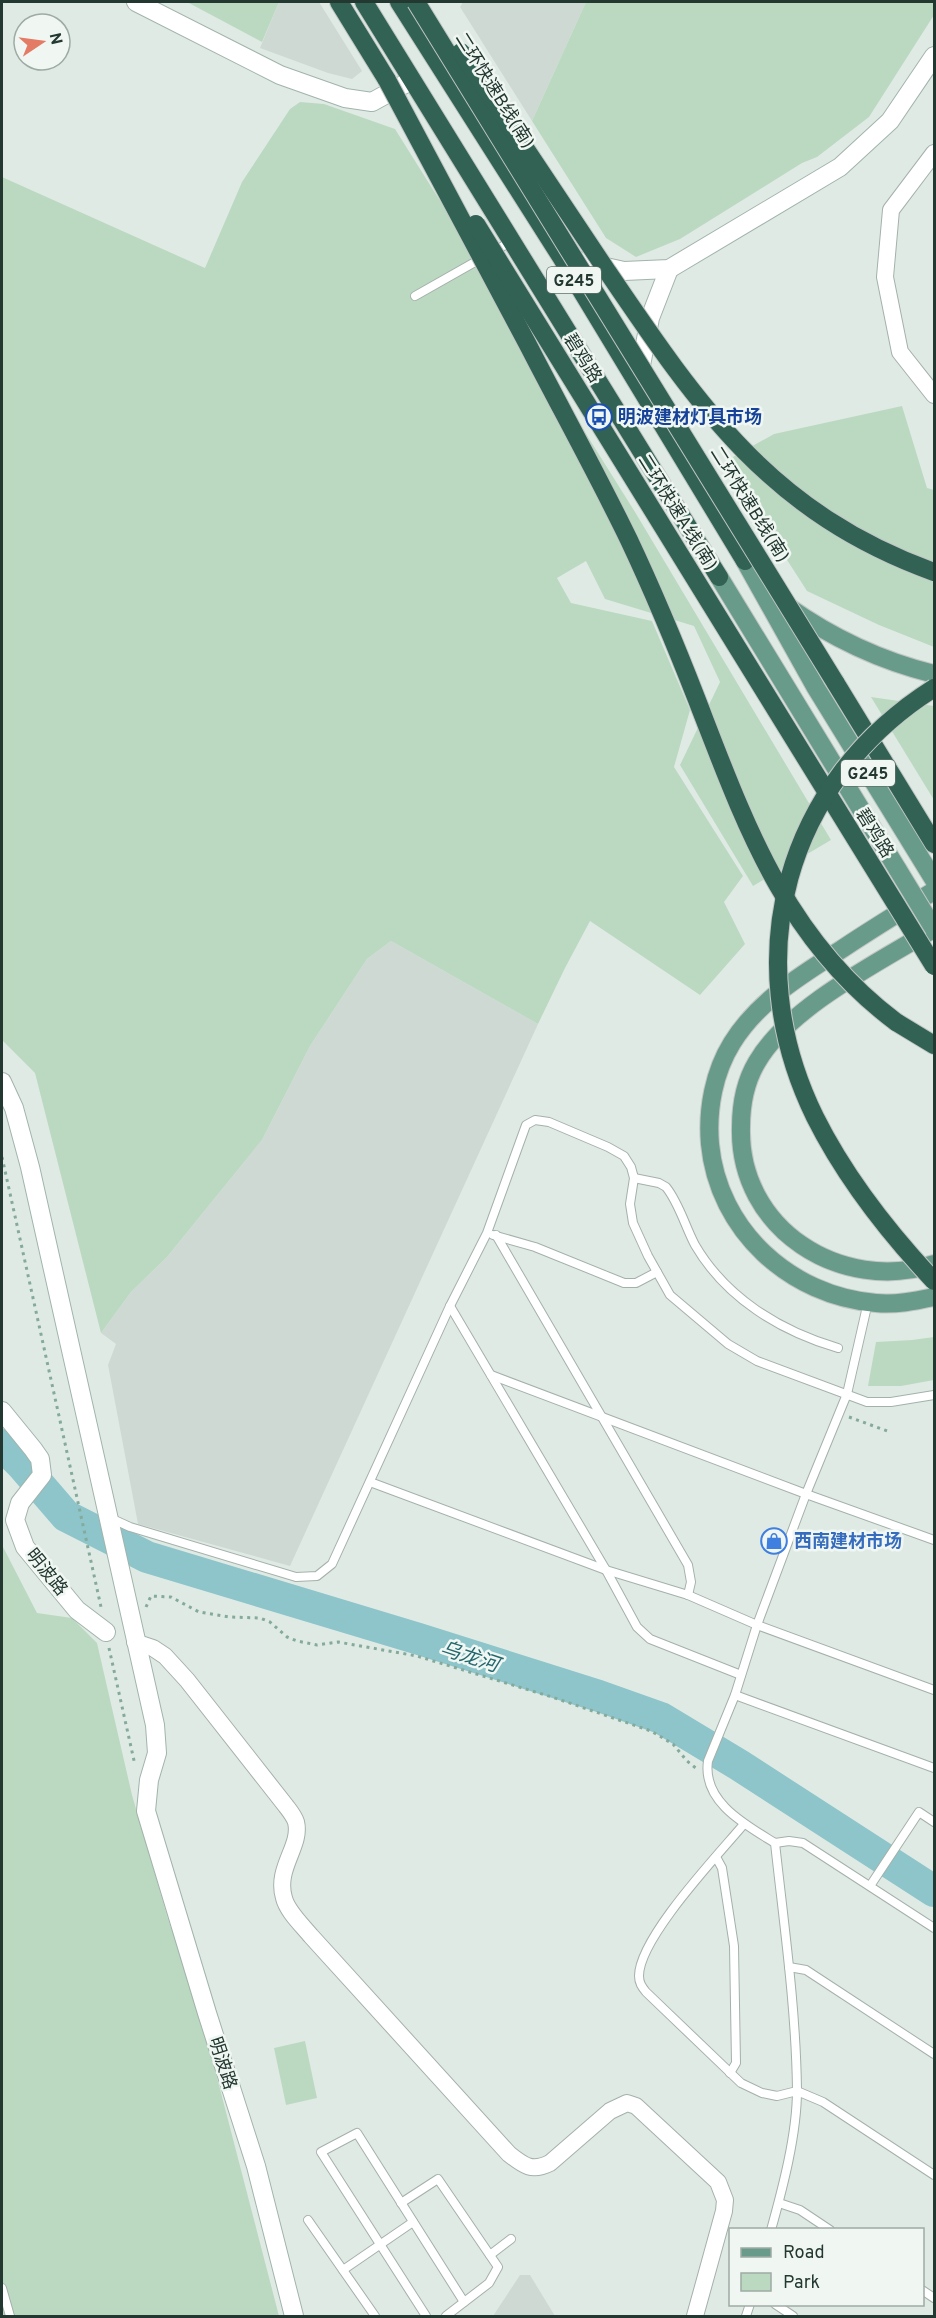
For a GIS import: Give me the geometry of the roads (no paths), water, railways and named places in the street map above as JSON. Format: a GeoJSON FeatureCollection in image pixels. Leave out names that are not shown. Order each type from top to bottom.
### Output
{"type":"FeatureCollection","features":[{"type":"Feature","properties":{"kind":"highway"},"geometry":{"type":"LineString","coordinates":[[339,2],[387,80],[628,539],[669,630],[742,812],[781,893],[817,947],[845,979],[896,1022],[934,1044]]}},
{"type":"Feature","properties":{"kind":"highway","name":"碧鸡路"},"geometry":{"type":"LineString","coordinates":[[364,2],[718,577]]}},
{"type":"Feature","properties":{"kind":"highway","name":"碧鸡路"},"geometry":{"type":"LineString","coordinates":[[399,2],[561,257],[745,561]]}},
{"type":"Feature","properties":{"kind":"highway","name":"二环快速B线(南)"},"geometry":{"type":"LineString","coordinates":[[416,2],[934,844]]}},
{"type":"Feature","properties":{"kind":"highway"},"geometry":{"type":"LineString","coordinates":[[428,2],[668,360],[721,427],[754,462],[807,506],[867,543],[934,572]]}},
{"type":"Feature","properties":{"kind":"highway","name":"二环快速A线(南)"},"geometry":{"type":"LineString","coordinates":[[387,80],[934,966]]}},
{"type":"Feature","properties":{"kind":"highway"},"geometry":{"type":"LineString","coordinates":[[934,688],[878,730],[859,750],[826,793],[800,843],[791,870],[780,927],[778,957],[784,1019],[791,1051],[814,1115],[867,1201],[934,1281]]}},
{"type":"Feature","properties":{"kind":"main road","name":"碧鸡路"},"geometry":{"type":"LineString","coordinates":[[745,561],[816,688],[934,880]]}},
{"type":"Feature","properties":{"kind":"main road"},"geometry":{"type":"LineString","coordinates":[[745,561],[771,592],[822,629],[871,653],[934,674]]}},
{"type":"Feature","properties":{"kind":"main road","name":"碧鸡路"},"geometry":{"type":"LineString","coordinates":[[718,577],[934,928]]}},
{"type":"Feature","properties":{"kind":"main road"},"geometry":{"type":"LineString","coordinates":[[934,891],[822,961],[762,1006],[740,1031],[723,1061],[712,1095],[710,1135],[716,1177],[723,1197],[743,1232],[770,1260],[803,1282],[839,1297],[868,1302],[897,1303],[934,1297]]}},
{"type":"Feature","properties":{"kind":"main road"},"geometry":{"type":"LineString","coordinates":[[934,928],[823,998],[773,1039],[757,1061],[746,1086],[740,1134],[746,1169],[759,1199],[778,1225],[803,1246],[832,1262],[863,1270],[895,1272],[934,1264]]}},
{"type":"Feature","properties":{"kind":"street"},"geometry":{"type":"LineString","coordinates":[[136,2],[280,75],[345,98],[372,102],[412,80]]}},
{"type":"Feature","properties":{"kind":"street"},"geometry":{"type":"LineString","coordinates":[[561,257],[624,271],[669,269],[840,168],[890,121],[934,56]]}},
{"type":"Feature","properties":{"kind":"street"},"geometry":{"type":"LineString","coordinates":[[934,153],[891,210],[885,277],[900,352],[934,395]]}},
{"type":"Feature","properties":{"kind":"street"},"geometry":{"type":"LineString","coordinates":[[638,382],[650,318],[669,269]]}},
{"type":"Feature","properties":{"kind":"street"},"geometry":{"type":"LineString","coordinates":[[2,1082],[14,1108],[30,1167],[135,1642],[153,1648],[172,1664],[286,1806],[296,1822],[296,1840],[285,1863],[281,1881],[284,1900],[311,1936],[509,2154],[523,2166],[532,2169],[542,2168],[610,2111],[627,2103],[636,2106],[718,2182],[725,2200],[724,2211],[695,2316]]}},
{"type":"Feature","properties":{"kind":"street","name":"明波路"},"geometry":{"type":"LineString","coordinates":[[2,1411],[40,1460],[42,1475],[12,1515],[25,1547],[77,1610],[106,1632]]}},
{"type":"Feature","properties":{"kind":"street","name":"明波路"},"geometry":{"type":"LineString","coordinates":[[135,1642],[155,1725],[158,1753],[149,1780],[146,1811],[256,2166],[294,2316]]}},
{"type":"Feature","properties":{"kind":"lane"},"geometry":{"type":"LineString","coordinates":[[415,296],[512,241]]}},
{"type":"Feature","properties":{"kind":"lane"},"geometry":{"type":"LineString","coordinates":[[109,1519],[296,1577],[317,1576],[332,1564],[450,1306],[491,1234],[526,1125],[535,1120],[549,1122],[624,1156],[631,1167],[634,1179],[630,1204],[633,1223],[657,1272],[670,1295],[728,1344],[757,1361],[867,1402],[877,1403],[934,1395]]}},
{"type":"Feature","properties":{"kind":"lane"},"geometry":{"type":"LineString","coordinates":[[634,1179],[659,1183],[666,1187],[698,1249],[711,1268],[742,1299],[778,1324],[807,1338],[838,1348]]}},
{"type":"Feature","properties":{"kind":"lane"},"geometry":{"type":"LineString","coordinates":[[491,1234],[535,1247],[624,1283],[636,1283],[657,1272]]}},
{"type":"Feature","properties":{"kind":"lane"},"geometry":{"type":"LineString","coordinates":[[491,1234],[604,1418],[688,1565],[691,1582],[688,1595]]}},
{"type":"Feature","properties":{"kind":"lane"},"geometry":{"type":"LineString","coordinates":[[868,1302],[847,1394],[756,1625],[735,1695],[708,1761],[706,1773],[717,1799],[744,1824],[775,1843],[789,1841],[803,1843],[934,1928]]}},
{"type":"Feature","properties":{"kind":"lane"},"geometry":{"type":"LineString","coordinates":[[450,1306],[606,1570],[637,1627],[650,1639],[741,1675]]}},
{"type":"Feature","properties":{"kind":"lane"},"geometry":{"type":"LineString","coordinates":[[491,1375],[934,1540]]}},
{"type":"Feature","properties":{"kind":"lane"},"geometry":{"type":"LineString","coordinates":[[370,1482],[606,1570],[688,1595],[756,1625],[934,1690]]}},
{"type":"Feature","properties":{"kind":"lane"},"geometry":{"type":"LineString","coordinates":[[735,1695],[934,1768]]}},
{"type":"Feature","properties":{"kind":"lane"},"geometry":{"type":"LineString","coordinates":[[870,1886],[919,1812],[934,1822]]}},
{"type":"Feature","properties":{"kind":"lane"},"geometry":{"type":"LineString","coordinates":[[744,1824],[669,1913],[644,1954],[639,1973],[640,1984],[741,2083],[762,2094],[777,2097],[797,2091],[823,2102],[934,2175]]}},
{"type":"Feature","properties":{"kind":"lane"},"geometry":{"type":"LineString","coordinates":[[771,2228],[779,2203],[795,2121],[797,2091],[789,1967],[775,1843]]}},
{"type":"Feature","properties":{"kind":"lane"},"geometry":{"type":"LineString","coordinates":[[716,1857],[722,1868],[734,1946],[736,2063],[730,2073]]}},
{"type":"Feature","properties":{"kind":"lane"},"geometry":{"type":"LineString","coordinates":[[789,1967],[806,1970],[934,2054]]}},
{"type":"Feature","properties":{"kind":"lane"},"geometry":{"type":"LineString","coordinates":[[426,2316],[321,2152],[357,2133],[464,2302]]}},
{"type":"Feature","properties":{"kind":"lane"},"geometry":{"type":"LineString","coordinates":[[401,2203],[438,2179],[498,2267],[489,2283],[446,2316]]}},
{"type":"Feature","properties":{"kind":"lane"},"geometry":{"type":"LineString","coordinates":[[779,2203],[800,2210],[828,2228]]}},
{"type":"Feature","properties":{"kind":"lane"},"geometry":{"type":"LineString","coordinates":[[308,2220],[375,2316]]}},
{"type":"Feature","properties":{"kind":"lane"},"geometry":{"type":"LineString","coordinates":[[343,2270],[413,2222]]}},
{"type":"Feature","properties":{"kind":"lane"},"geometry":{"type":"LineString","coordinates":[[490,2255],[511,2239]]}},
{"type":"Feature","properties":{"kind":"lane"},"geometry":{"type":"LineString","coordinates":[[2,2288],[10,2316]]}},
{"type":"Feature","properties":{"kind":"lane"},"geometry":{"type":"LineString","coordinates":[[778,2306],[793,2316]]}},
{"type":"Feature","properties":{"kind":"waterway","name":"乌龙河"},"geometry":{"type":"LineString","coordinates":[[2,1445],[66,1516],[147,1557],[419,1639],[661,1718],[739,1765],[934,1891]]}},
{"type":"Feature","properties":{"kind":"place","name":"明波建材灯具市场"},"geometry":{"type":"Point","coordinates":[599,417]}},
{"type":"Feature","properties":{"kind":"place","name":"西南建材市场"},"geometry":{"type":"Point","coordinates":[774,1541]}}]}
